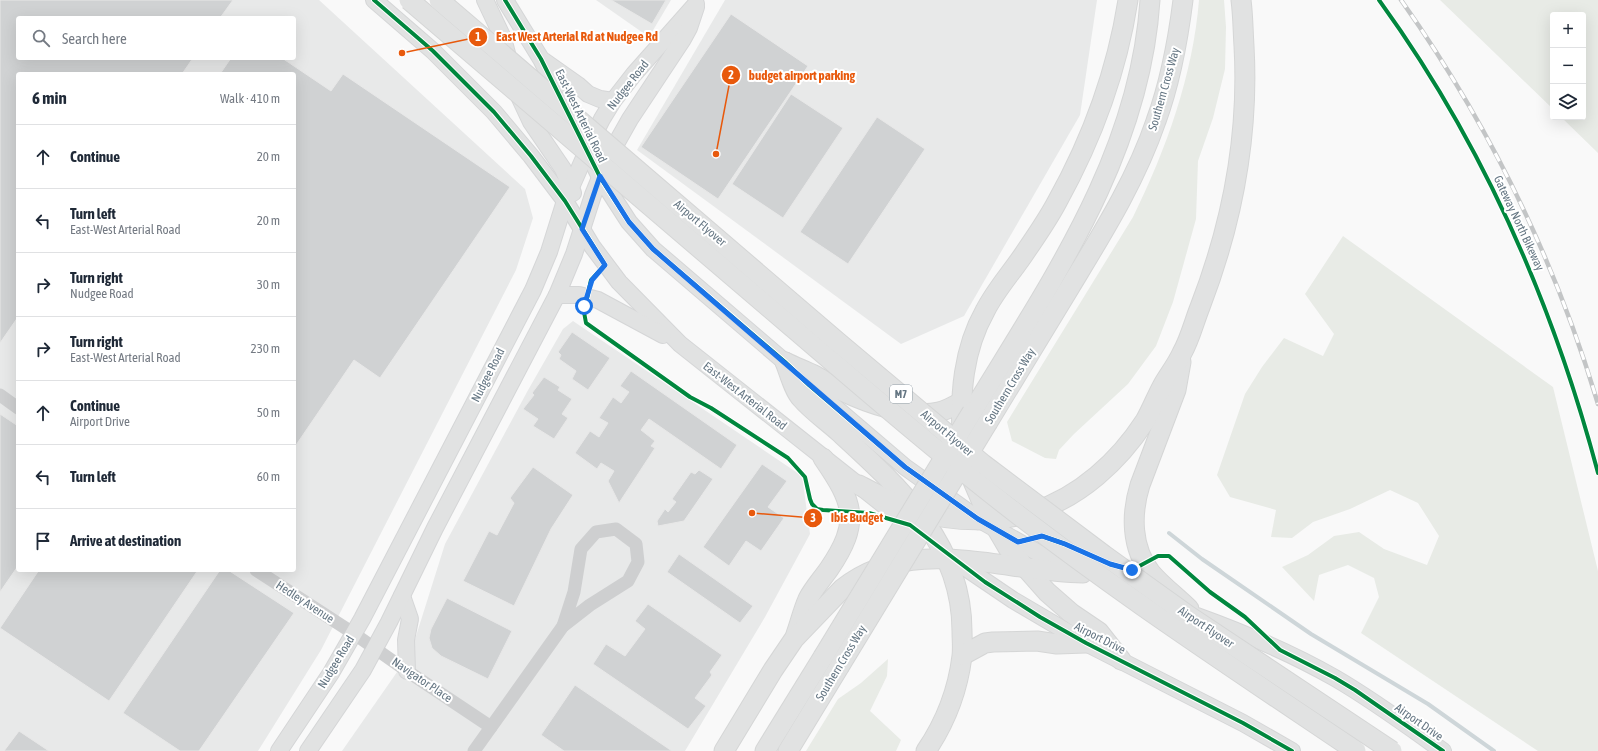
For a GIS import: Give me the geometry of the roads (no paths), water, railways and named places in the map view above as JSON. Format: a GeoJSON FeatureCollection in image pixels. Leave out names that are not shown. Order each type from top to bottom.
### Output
{"type":"FeatureCollection","features":[{"type":"Feature","properties":{"kind":"highway","name":"Airport Flyover"},"geometry":{"type":"LineString","coordinates":[[409,0],[686,238],[983,488],[1088,568],[1356,751]]}},
{"type":"Feature","properties":{"kind":"highway","name":"Airport Flyover"},"geometry":{"type":"LineString","coordinates":[[439,0],[839,343],[983,464],[1189,616],[1392,751]]}},
{"type":"Feature","properties":{"kind":"highway"},"geometry":{"type":"LineString","coordinates":[[1121,660],[1099,632],[1058,602],[1024,567],[988,522],[968,468],[962,439],[961,402],[966,361],[971,342],[984,312],[993,297],[1027,251],[1057,202],[1080,156],[1103,102],[1115,66],[1128,0]]}},
{"type":"Feature","properties":{"kind":"highway","name":"Southern Cross Way"},"geometry":{"type":"LineString","coordinates":[[765,751],[1065,258],[1091,210],[1109,171],[1136,90],[1143,55],[1150,0]]}},
{"type":"Feature","properties":{"kind":"highway","name":"Southern Cross Way"},"geometry":{"type":"LineString","coordinates":[[788,751],[1111,218],[1140,161],[1157,120],[1179,31],[1183,0]]}},
{"type":"Feature","properties":{"kind":"highway"},"geometry":{"type":"LineString","coordinates":[[914,519],[943,517],[988,522],[1043,508],[1087,484],[1116,458],[1145,420],[1182,353],[1212,275],[1232,206],[1244,120],[1246,74],[1240,0]]}},
{"type":"Feature","properties":{"kind":"highway"},"geometry":{"type":"LineString","coordinates":[[1182,353],[1176,390],[1136,497],[1134,520],[1136,540],[1144,564],[1156,578],[1196,616]]}},
{"type":"Feature","properties":{"kind":"highway"},"geometry":{"type":"LineString","coordinates":[[785,362],[817,376],[827,384],[860,399],[894,409],[912,413],[938,413],[961,402]]}},
{"type":"Feature","properties":{"kind":"highway"},"geometry":{"type":"LineString","coordinates":[[785,362],[800,397],[900,491],[914,519]]}},
{"type":"Feature","properties":{"kind":"highway"},"geometry":{"type":"LineString","coordinates":[[794,639],[808,599],[838,556],[844,545],[849,529],[850,512],[846,496],[838,480],[823,458]]}},
{"type":"Feature","properties":{"kind":"highway"},"geometry":{"type":"LineString","coordinates":[[859,485],[901,506],[914,519],[932,531],[948,557],[960,600],[962,621],[962,655],[956,685],[942,724],[926,751]]}},
{"type":"Feature","properties":{"kind":"highway"},"geometry":{"type":"LineString","coordinates":[[724,751],[773,670],[794,639],[842,589],[860,577],[881,567],[895,563],[948,557],[979,560],[1061,573],[1083,573]]}},
{"type":"Feature","properties":{"kind":"highway"},"geometry":{"type":"LineString","coordinates":[[962,655],[985,643],[992,642],[1037,641],[1057,644],[1086,643]]}},
{"type":"Feature","properties":{"kind":"main road"},"geometry":{"type":"LineString","coordinates":[[374,0],[433,51],[477,94],[531,156],[568,194]]}},
{"type":"Feature","properties":{"kind":"main road"},"geometry":{"type":"LineString","coordinates":[[485,0],[503,38],[515,87],[524,110],[537,133],[563,169],[568,194],[582,229]]}},
{"type":"Feature","properties":{"kind":"main road","name":"East-West Arterial Road"},"geometry":{"type":"LineString","coordinates":[[505,0],[541,59],[600,176],[629,222],[653,249],[785,362],[810,386],[905,467],[934,488]]}},
{"type":"Feature","properties":{"kind":"main road","name":"Nudgee Road"},"geometry":{"type":"LineString","coordinates":[[278,751],[330,673],[362,619],[533,290],[549,252],[568,194],[594,135],[613,101],[634,74],[698,2]]}},
{"type":"Feature","properties":{"kind":"main road","name":"Nudgee Road"},"geometry":{"type":"LineString","coordinates":[[308,751],[346,696],[375,649],[435,528],[557,295],[574,254],[600,176],[615,144],[686,33],[698,2]]}},
{"type":"Feature","properties":{"kind":"main road"},"geometry":{"type":"LineString","coordinates":[[541,59],[578,84],[588,94],[600,99],[613,101]]}},
{"type":"Feature","properties":{"kind":"main road","name":"East-West Arterial Road"},"geometry":{"type":"LineString","coordinates":[[582,229],[619,282],[680,344],[859,485]]}},
{"type":"Feature","properties":{"kind":"main road"},"geometry":{"type":"LineString","coordinates":[[557,295],[579,295],[598,300],[680,344]]}},
{"type":"Feature","properties":{"kind":"main road","name":"Airport Drive"},"geometry":{"type":"LineString","coordinates":[[934,488],[1042,555],[1083,573],[1255,638],[1335,678],[1443,751]]}},
{"type":"Feature","properties":{"kind":"main road","name":"Airport Drive"},"geometry":{"type":"LineString","coordinates":[[948,557],[1013,600],[1086,643],[1243,723],[1292,751]]}},
{"type":"Feature","properties":{"kind":"main road"},"geometry":{"type":"LineString","coordinates":[[402,596],[410,619],[406,640],[407,671]]}},
{"type":"Feature","properties":{"kind":"street"},"geometry":{"type":"LineString","coordinates":[[0,395],[16,407]]}},
{"type":"Feature","properties":{"kind":"street"},"geometry":{"type":"LineString","coordinates":[[474,751],[564,626],[590,605],[628,581],[638,562],[636,544],[616,529],[596,532],[581,549],[574,592],[564,626]]}},
{"type":"Feature","properties":{"kind":"street","name":"Hedley Avenue"},"geometry":{"type":"LineString","coordinates":[[259,572],[353,633]]}},
{"type":"Feature","properties":{"kind":"street","name":"Navigator Place"},"geometry":{"type":"LineString","coordinates":[[353,633],[491,727]]}},
{"type":"Feature","properties":{"kind":"waterway"},"geometry":{"type":"LineString","coordinates":[[1169,533],[1202,559],[1311,634],[1428,704],[1494,751]]}},
{"type":"Feature","properties":{"kind":"railway"},"geometry":{"type":"LineString","coordinates":[[1401,0],[1433,47],[1462,95],[1516,194],[1540,245],[1561,297],[1581,350],[1598,404]]}},
{"type":"Feature","properties":{"kind":"place","name":"East West Arterial Rd at Nudgee Rd"},"geometry":{"type":"Point","coordinates":[402,53]}},
{"type":"Feature","properties":{"kind":"place","name":"budget airport parking"},"geometry":{"type":"Point","coordinates":[716,154]}},
{"type":"Feature","properties":{"kind":"place","name":"Ibis Budget"},"geometry":{"type":"Point","coordinates":[752,513]}}]}
